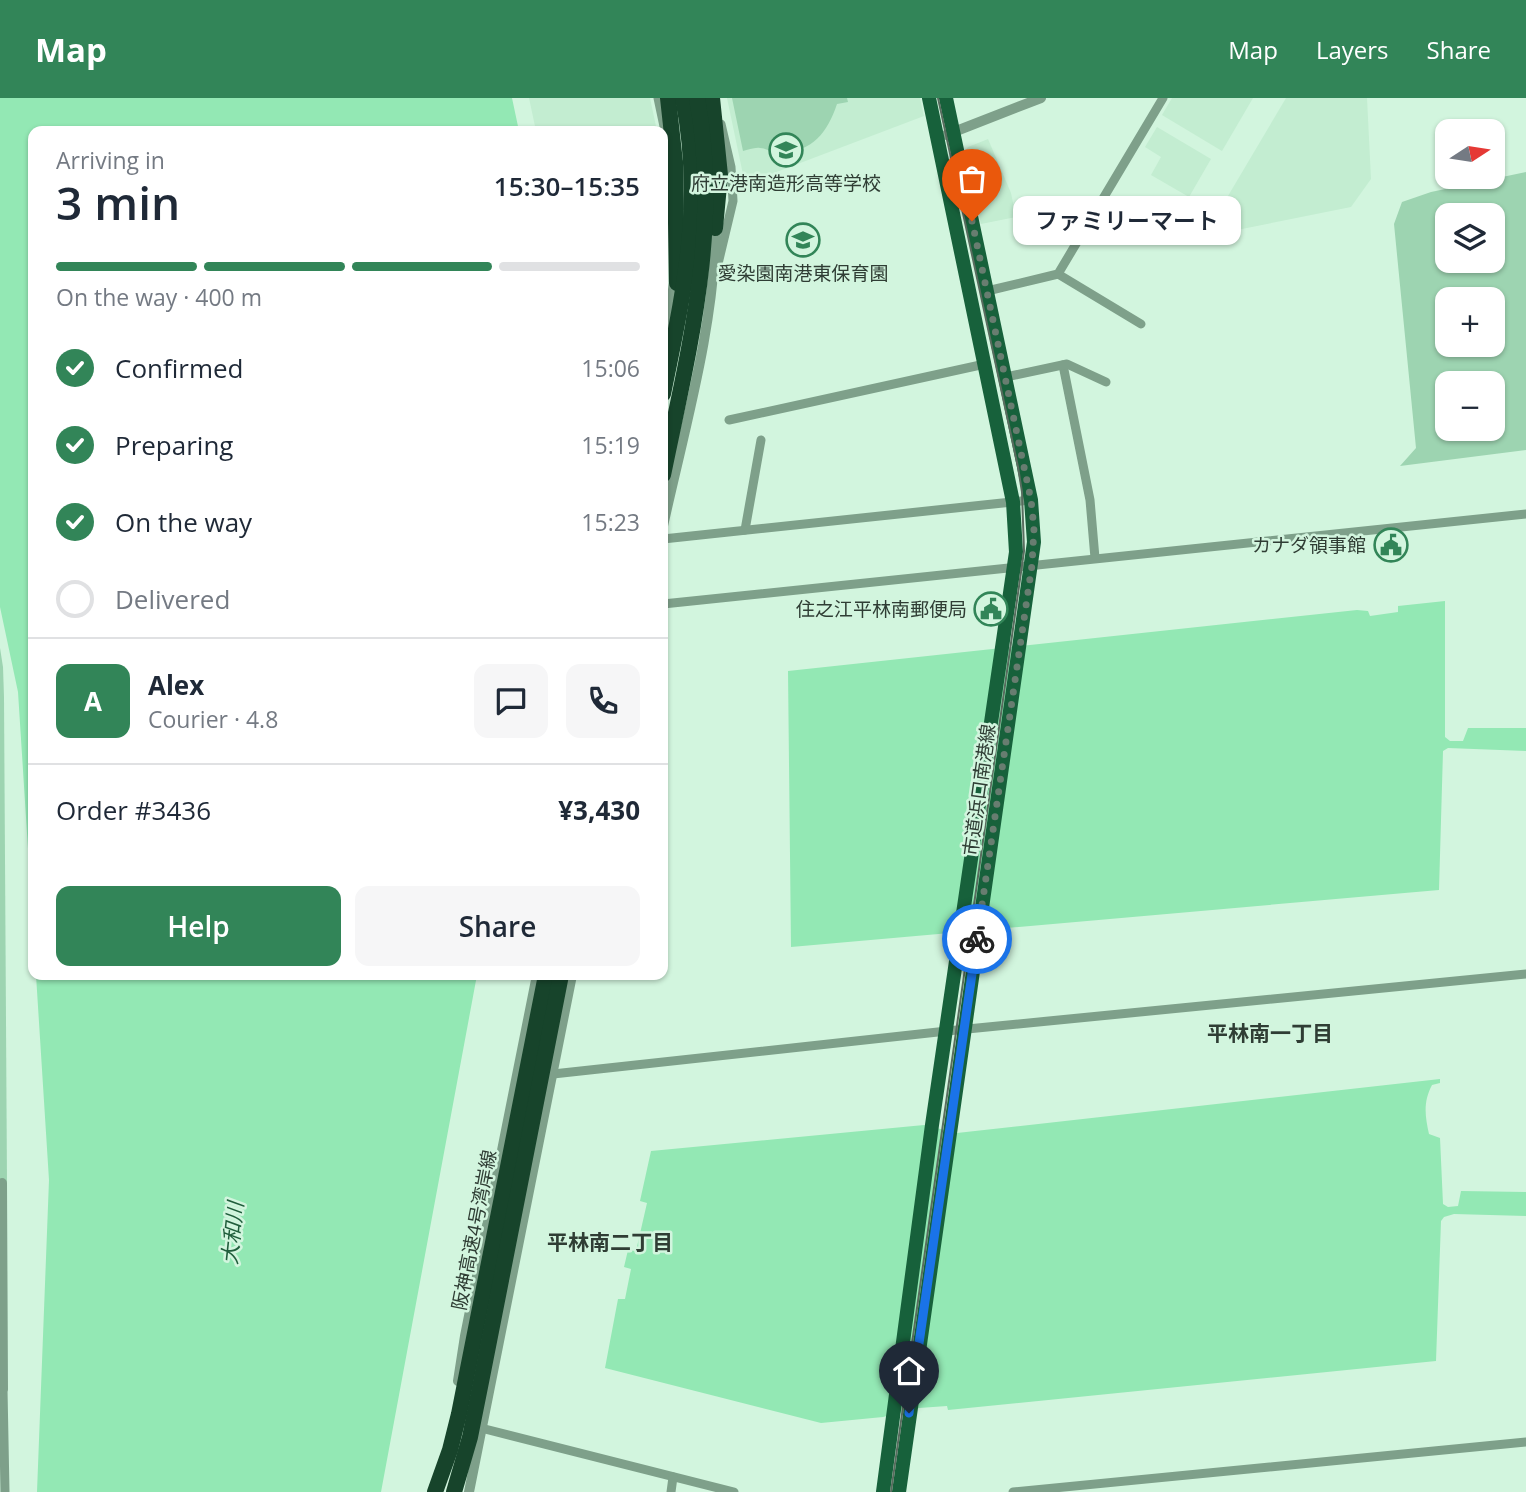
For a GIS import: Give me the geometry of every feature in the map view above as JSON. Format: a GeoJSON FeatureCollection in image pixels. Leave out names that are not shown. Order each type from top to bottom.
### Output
{"type":"FeatureCollection","features":[{"type":"Feature","properties":{"kind":"highway"},"geometry":{"type":"LineString","coordinates":[[668,98],[675,162],[678,237],[676,300],[668,359]]}},
{"type":"Feature","properties":{"kind":"highway"},"geometry":{"type":"LineString","coordinates":[[668,368],[685,285],[692,227],[693,177],[683,98]]}},
{"type":"Feature","properties":{"kind":"highway"},"geometry":{"type":"LineString","coordinates":[[668,451],[698,300],[707,221],[706,157],[697,98]]}},
{"type":"Feature","properties":{"kind":"highway"},"geometry":{"type":"LineString","coordinates":[[685,368],[704,287],[719,198],[719,153],[714,98]]}},
{"type":"Feature","properties":{"kind":"highway","name":"阪神高速4号湾岸線"},"geometry":{"type":"LineString","coordinates":[[435,1492],[459,1414],[545,980]]}},
{"type":"Feature","properties":{"kind":"highway","name":"阪神高速4号湾岸線"},"geometry":{"type":"LineString","coordinates":[[453,1492],[473,1423],[560,980]]}},
{"type":"Feature","properties":{"kind":"main road","name":"市道浜口南港線"},"geometry":{"type":"LineString","coordinates":[[883,1492],[932,1125],[1017,534],[1013,502],[929,98]]}},
{"type":"Feature","properties":{"kind":"main road","name":"市道浜口南港線"},"geometry":{"type":"LineString","coordinates":[[899,1492],[1032,565],[1034,528],[1031,500],[1006,377],[946,98]]}},
{"type":"Feature","properties":{"kind":"street"},"geometry":{"type":"LineString","coordinates":[[658,98],[663,126]]}},
{"type":"Feature","properties":{"kind":"street"},"geometry":{"type":"LineString","coordinates":[[668,322],[683,208],[681,154],[674,98]]}},
{"type":"Feature","properties":{"kind":"street"},"geometry":{"type":"LineString","coordinates":[[705,98],[714,153],[716,198],[712,287]]}},
{"type":"Feature","properties":{"kind":"street"},"geometry":{"type":"LineString","coordinates":[[668,502],[712,287],[733,201],[731,167],[714,98]]}},
{"type":"Feature","properties":{"kind":"street"},"geometry":{"type":"LineString","coordinates":[[938,139],[1041,98]]}},
{"type":"Feature","properties":{"kind":"street"},"geometry":{"type":"LineString","coordinates":[[1058,274],[1163,98]]}},
{"type":"Feature","properties":{"kind":"street"},"geometry":{"type":"LineString","coordinates":[[668,156],[673,199],[673,256],[668,290]]}},
{"type":"Feature","properties":{"kind":"street"},"geometry":{"type":"LineString","coordinates":[[987,291],[1058,274],[1141,324]]}},
{"type":"Feature","properties":{"kind":"street"},"geometry":{"type":"LineString","coordinates":[[729,420],[985,364]]}},
{"type":"Feature","properties":{"kind":"street"},"geometry":{"type":"LineString","coordinates":[[1006,377],[1068,364],[1106,382]]}},
{"type":"Feature","properties":{"kind":"street"},"geometry":{"type":"LineString","coordinates":[[1063,365],[1090,500],[1095,558]]}},
{"type":"Feature","properties":{"kind":"street"},"geometry":{"type":"LineString","coordinates":[[745,530],[761,440]]}},
{"type":"Feature","properties":{"kind":"street"},"geometry":{"type":"LineString","coordinates":[[668,538],[1031,500]]}},
{"type":"Feature","properties":{"kind":"street"},"geometry":{"type":"LineString","coordinates":[[668,603],[1526,514]]}},
{"type":"Feature","properties":{"kind":"street"},"geometry":{"type":"LineString","coordinates":[[519,1068],[553,1074],[965,1029],[1526,974]]}},
{"type":"Feature","properties":{"kind":"street"},"geometry":{"type":"LineString","coordinates":[[453,1492],[455,1422],[465,1336],[536,980]]}},
{"type":"Feature","properties":{"kind":"street"},"geometry":{"type":"LineString","coordinates":[[469,1492],[571,980]]}},
{"type":"Feature","properties":{"kind":"street"},"geometry":{"type":"LineString","coordinates":[[2,1183],[5,1492]]}},
{"type":"Feature","properties":{"kind":"street"},"geometry":{"type":"LineString","coordinates":[[455,1422],[734,1492]]}},
{"type":"Feature","properties":{"kind":"street"},"geometry":{"type":"LineString","coordinates":[[1013,1492],[1526,1441]]}},
{"type":"Feature","properties":{"kind":"street"},"geometry":{"type":"LineString","coordinates":[[671,1492],[673,1477]]}},
{"type":"Feature","properties":{"kind":"shaded area"},"geometry":{"type":"Polygon","coordinates":[[[529,98],[650,98],[656,126],[535,126],[529,98]]]}},
{"type":"Feature","properties":{"kind":"shaded area","name":"府立港南造形高等学校"},"geometry":{"type":"Polygon","coordinates":[[[727,98],[920,98],[924,116],[745,184],[727,98]]]}},
{"type":"Feature","properties":{"kind":"shaded area"},"geometry":{"type":"Polygon","coordinates":[[[732,98],[847,98],[848,102],[837,104],[823,133],[808,146],[788,152],[758,148],[743,151],[732,98]]]}},
{"type":"Feature","properties":{"kind":"shaded area"},"geometry":{"type":"Polygon","coordinates":[[[1172,98],[1253,98],[1222,151],[1162,115],[1172,98]]]}},
{"type":"Feature","properties":{"kind":"shaded area"},"geometry":{"type":"Polygon","coordinates":[[[1286,98],[1367,98],[1371,179],[1351,207],[1212,235],[1206,233],[1286,98]]]}},
{"type":"Feature","properties":{"kind":"shaded area"},"geometry":{"type":"Polygon","coordinates":[[[1157,127],[1211,159],[1189,197],[1151,175],[1161,157],[1145,147],[1157,127]]]}},
{"type":"Feature","properties":{"kind":"shaded area"},"geometry":{"type":"Polygon","coordinates":[[[988,139],[1011,193],[1016,217],[981,224],[965,152],[968,147],[988,139]]]}},
{"type":"Feature","properties":{"kind":"shaded area"},"geometry":{"type":"Polygon","coordinates":[[[1526,172],[1526,450],[1400,466],[1416,448],[1394,224],[1402,202],[1445,189],[1505,189],[1505,176],[1526,172]]]}},
{"type":"Feature","properties":{"kind":"shaded area"},"geometry":{"type":"Polygon","coordinates":[[[0,648],[4,697],[7,1184],[0,1183],[0,648]]]}},
{"type":"Feature","properties":{"kind":"water"},"geometry":{"type":"Polygon","coordinates":[[[0,98],[512,98],[518,126],[28,126],[28,849],[18,692],[0,607],[0,98]]]}},
{"type":"Feature","properties":{"kind":"water"},"geometry":{"type":"Polygon","coordinates":[[[1445,601],[1445,737],[1450,741],[1463,741],[1468,728],[1526,728],[1526,751],[1448,748],[1443,751],[1439,890],[791,947],[788,671],[1357,610],[1368,611],[1370,616],[1398,612],[1398,606],[1445,601]]]}},
{"type":"Feature","properties":{"kind":"water","name":"大和川"},"geometry":{"type":"Polygon","coordinates":[[[36,980],[476,980],[381,1492],[37,1492],[49,1180],[36,980]]]}},
{"type":"Feature","properties":{"kind":"water"},"geometry":{"type":"Polygon","coordinates":[[[1440,1079],[1440,1083],[1432,1085],[1426,1109],[1429,1134],[1440,1138],[1443,1204],[1448,1207],[1458,1206],[1461,1191],[1526,1192],[1526,1216],[1454,1214],[1441,1221],[1436,1361],[948,1410],[947,1406],[919,1408],[883,1417],[821,1423],[605,1368],[618,1299],[625,1299],[631,1269],[624,1267],[628,1250],[636,1251],[647,1203],[640,1201],[651,1151],[924,1125],[957,1133],[1440,1079]]]}},
{"type":"Feature","properties":{"kind":"tram line"},"geometry":{"type":"LineString","coordinates":[[891,1492],[1024,551],[1022,492],[1018,467],[938,98]]}},
{"type":"Feature","properties":{"kind":"way so far"},"geometry":{"type":"LineString","coordinates":[[972,221],[1031,500],[1034,528],[1032,565],[977,939]]}},
{"type":"Feature","properties":{"kind":"place","name":"府立港南造形高等学校"},"geometry":{"type":"Point","coordinates":[786,150]}},
{"type":"Feature","properties":{"kind":"place","name":"ファミリーマート"},"geometry":{"type":"Point","coordinates":[972,221]}},
{"type":"Feature","properties":{"kind":"place","name":"愛染園南港東保育園"},"geometry":{"type":"Point","coordinates":[803,240]}},
{"type":"Feature","properties":{"kind":"place","name":"カナダ領事館"},"geometry":{"type":"Point","coordinates":[1391,545]}},
{"type":"Feature","properties":{"kind":"place","name":"住之江平林南郵便局"},"geometry":{"type":"Point","coordinates":[991,609]}},
{"type":"Feature","properties":{"kind":"district","name":"平林南一丁目"},"geometry":{"type":"Point","coordinates":[1270,1033]}},
{"type":"Feature","properties":{"kind":"district","name":"平林南二丁目"},"geometry":{"type":"Point","coordinates":[610,1242]}},
{"type":"Feature","properties":{"kind":"route"},"geometry":{"type":"LineString","coordinates":[[909,1413],[977,939]]}}]}
